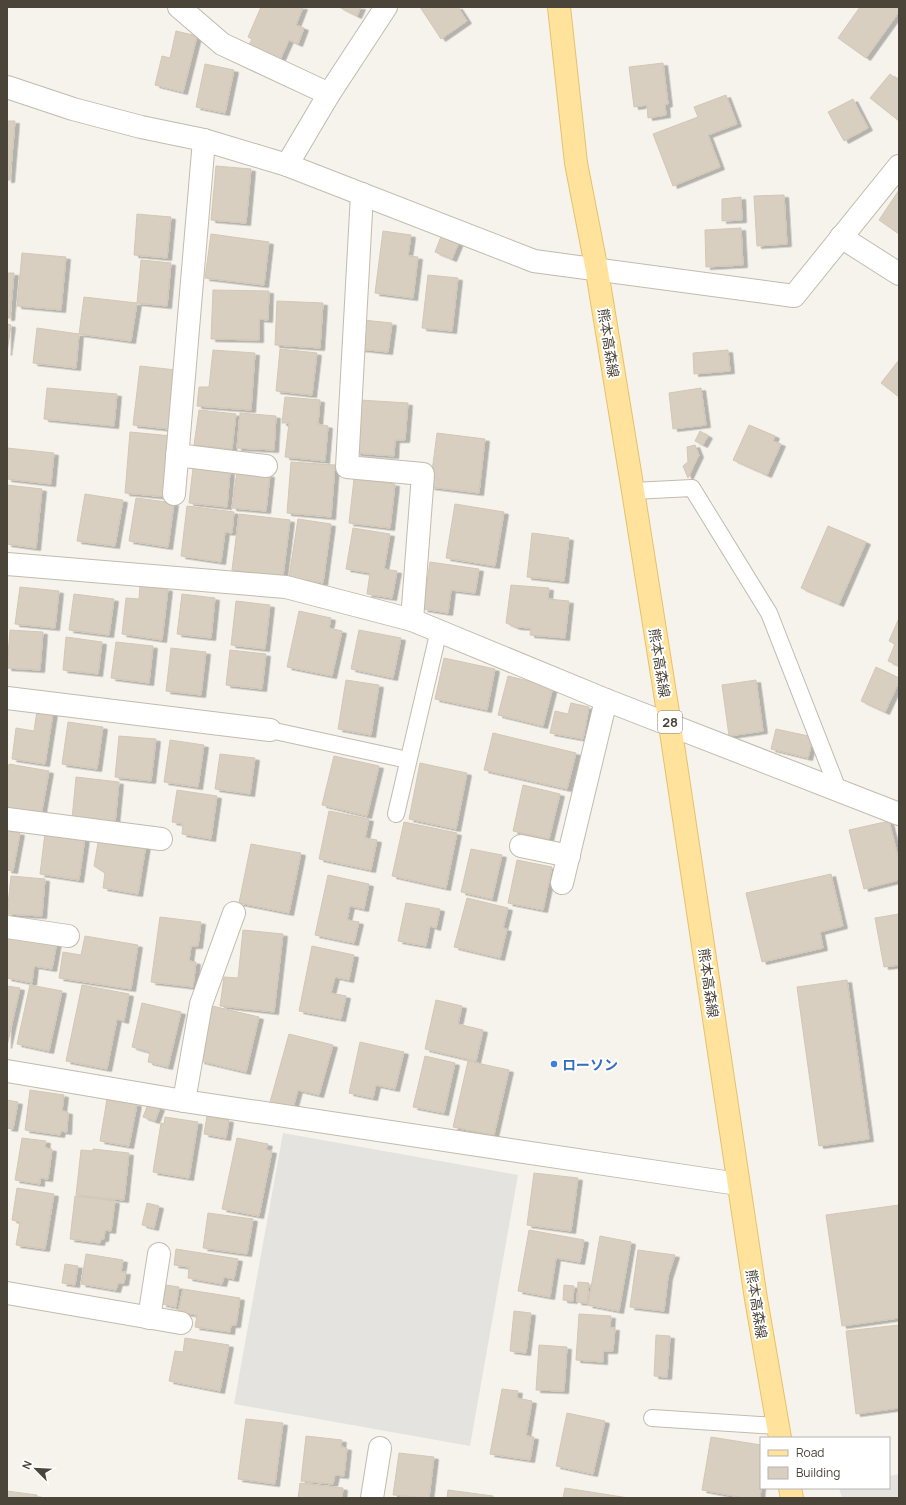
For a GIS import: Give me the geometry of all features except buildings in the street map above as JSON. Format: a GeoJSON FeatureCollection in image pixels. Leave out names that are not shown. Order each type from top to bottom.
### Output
{"type":"FeatureCollection","features":[{"type":"Feature","properties":{"kind":"main road","name":"熊本高森線"},"geometry":{"type":"LineString","coordinates":[[559,7],[576,163],[597,271],[633,491],[670,725],[738,1184],[779,1432]]}},
{"type":"Feature","properties":{"kind":"street"},"geometry":{"type":"LineString","coordinates":[[179,7],[222,44],[329,94]]}},
{"type":"Feature","properties":{"kind":"street"},"geometry":{"type":"LineString","coordinates":[[286,165],[329,94],[386,7]]}},
{"type":"Feature","properties":{"kind":"street"},"geometry":{"type":"LineString","coordinates":[[7,87],[73,109],[204,140],[286,165],[534,262],[794,296],[899,166]]}},
{"type":"Feature","properties":{"kind":"street"},"geometry":{"type":"LineString","coordinates":[[174,494],[204,140]]}},
{"type":"Feature","properties":{"kind":"street"},"geometry":{"type":"LineString","coordinates":[[362,194],[346,467],[423,474],[412,620]]}},
{"type":"Feature","properties":{"kind":"street"},"geometry":{"type":"LineString","coordinates":[[842,237],[899,274]]}},
{"type":"Feature","properties":{"kind":"street"},"geometry":{"type":"LineString","coordinates":[[177,455],[266,466]]}},
{"type":"Feature","properties":{"kind":"street"},"geometry":{"type":"LineString","coordinates":[[7,564],[286,587],[412,620],[606,700],[839,792],[898,811]]}},
{"type":"Feature","properties":{"kind":"street"},"geometry":{"type":"LineString","coordinates":[[7,698],[270,730]]}},
{"type":"Feature","properties":{"kind":"street"},"geometry":{"type":"LineString","coordinates":[[562,884],[606,700]]}},
{"type":"Feature","properties":{"kind":"street"},"geometry":{"type":"LineString","coordinates":[[7,819],[161,839]]}},
{"type":"Feature","properties":{"kind":"street"},"geometry":{"type":"LineString","coordinates":[[521,846],[569,856]]}},
{"type":"Feature","properties":{"kind":"street"},"geometry":{"type":"LineString","coordinates":[[184,1101],[201,1004],[234,913]]}},
{"type":"Feature","properties":{"kind":"street"},"geometry":{"type":"LineString","coordinates":[[7,927],[68,936]]}},
{"type":"Feature","properties":{"kind":"street"},"geometry":{"type":"LineString","coordinates":[[7,1071],[184,1101],[738,1184]]}},
{"type":"Feature","properties":{"kind":"street"},"geometry":{"type":"LineString","coordinates":[[149,1318],[159,1254]]}},
{"type":"Feature","properties":{"kind":"street"},"geometry":{"type":"LineString","coordinates":[[7,1293],[181,1323]]}},
{"type":"Feature","properties":{"kind":"street"},"geometry":{"type":"LineString","coordinates":[[372,1498],[380,1448]]}},
{"type":"Feature","properties":{"kind":"lane"},"geometry":{"type":"LineString","coordinates":[[633,491],[692,488],[769,613],[839,792]]}},
{"type":"Feature","properties":{"kind":"lane"},"geometry":{"type":"LineString","coordinates":[[396,814],[439,630]]}},
{"type":"Feature","properties":{"kind":"lane"},"geometry":{"type":"LineString","coordinates":[[270,730],[408,760]]}},
{"type":"Feature","properties":{"kind":"lane"},"geometry":{"type":"LineString","coordinates":[[652,1418],[779,1432]]}},
{"type":"Feature","properties":{"kind":"shaded area"},"geometry":{"type":"Polygon","coordinates":[[[283,1133],[518,1175],[470,1446],[234,1404],[283,1133]]]}},
{"type":"Feature","properties":{"kind":"shaded area"},"geometry":{"type":"Polygon","coordinates":[[[899,1474],[899,1498],[842,1498],[839,1489],[890,1489],[890,1476],[899,1474]]]}},
{"type":"Feature","properties":{"kind":"place","name":"ローソン"},"geometry":{"type":"Point","coordinates":[554,1064]}}]}
